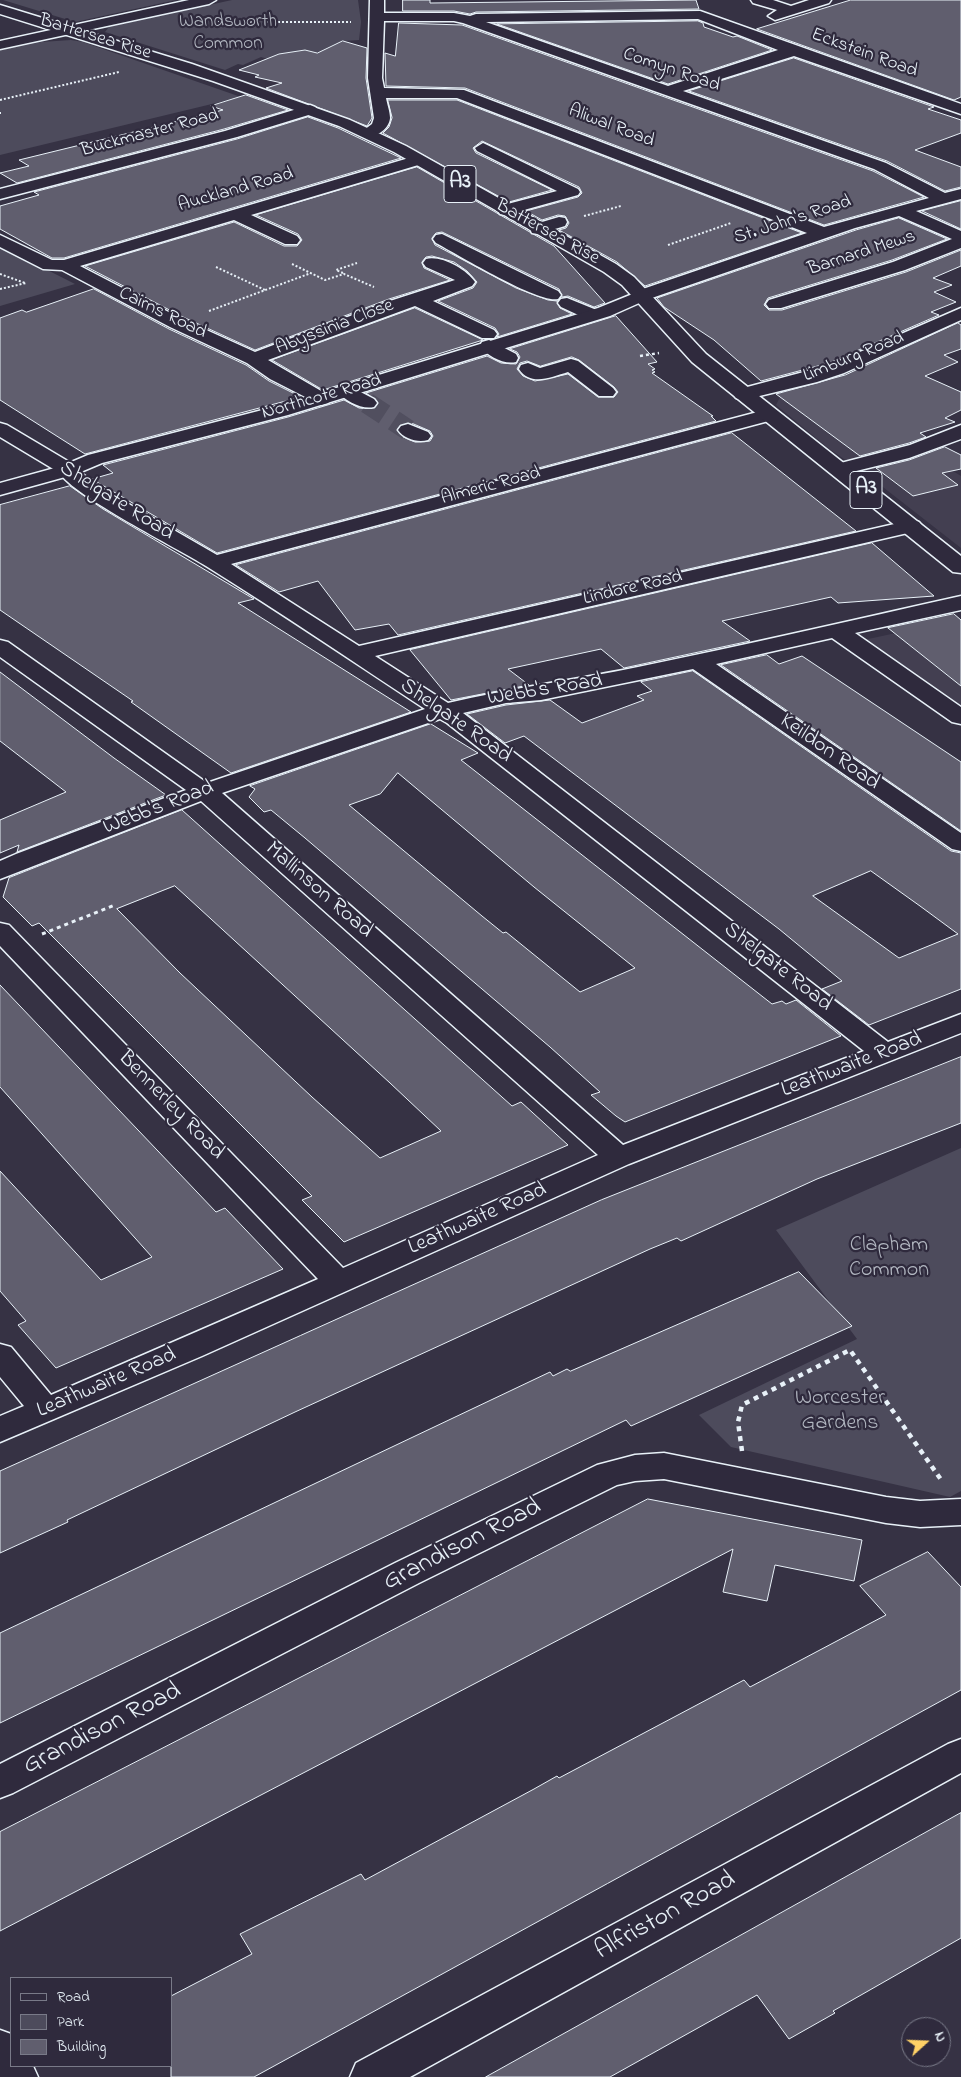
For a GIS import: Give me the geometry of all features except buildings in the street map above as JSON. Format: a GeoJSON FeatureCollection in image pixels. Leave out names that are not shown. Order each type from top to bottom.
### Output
{"type":"FeatureCollection","features":[{"type":"Feature","properties":{"kind":"main road"},"geometry":{"type":"LineString","coordinates":[[0,45],[209,0]]}},
{"type":"Feature","properties":{"kind":"main road"},"geometry":{"type":"LineString","coordinates":[[368,132],[379,126],[382,118],[377,93],[375,54],[378,17],[377,0]]}},
{"type":"Feature","properties":{"kind":"main road"},"geometry":{"type":"LineString","coordinates":[[758,0],[791,10]]}},
{"type":"Feature","properties":{"kind":"main road"},"geometry":{"type":"LineString","coordinates":[[775,16],[824,0]]}},
{"type":"Feature","properties":{"kind":"main road","name":"Battersea Rise"},"geometry":{"type":"LineString","coordinates":[[0,9],[171,61],[368,132],[620,274],[694,353],[961,566]]}},
{"type":"Feature","properties":{"kind":"main road"},"geometry":{"type":"LineString","coordinates":[[467,20],[491,16],[700,15],[795,51]]}},
{"type":"Feature","properties":{"kind":"main road","name":"Comyn Road"},"geometry":{"type":"LineString","coordinates":[[378,17],[454,16],[467,20],[880,166],[942,198]]}},
{"type":"Feature","properties":{"kind":"main road","name":"Eckstein Road"},"geometry":{"type":"LineString","coordinates":[[668,91],[786,52],[795,51],[961,109]]}},
{"type":"Feature","properties":{"kind":"main road","name":"Aliwal Road"},"geometry":{"type":"LineString","coordinates":[[377,93],[459,93],[823,233]]}},
{"type":"Feature","properties":{"kind":"main road","name":"Buckmaster Road"},"geometry":{"type":"LineString","coordinates":[[0,194],[230,134],[310,110]]}},
{"type":"Feature","properties":{"kind":"main road"},"geometry":{"type":"LineString","coordinates":[[483,148],[572,192],[506,210]]}},
{"type":"Feature","properties":{"kind":"main road","name":"Auckland Road"},"geometry":{"type":"LineString","coordinates":[[64,269],[234,214],[419,160]]}},
{"type":"Feature","properties":{"kind":"main road","name":"St. John's Road"},"geometry":{"type":"LineString","coordinates":[[640,296],[849,224],[961,194]]}},
{"type":"Feature","properties":{"kind":"main road"},"geometry":{"type":"LineString","coordinates":[[900,210],[961,237]]}},
{"type":"Feature","properties":{"kind":"main road"},"geometry":{"type":"LineString","coordinates":[[234,214],[291,240]]}},
{"type":"Feature","properties":{"kind":"main road"},"geometry":{"type":"LineString","coordinates":[[538,228],[559,222]]}},
{"type":"Feature","properties":{"kind":"main road"},"geometry":{"type":"LineString","coordinates":[[442,239],[491,266],[593,315]]}},
{"type":"Feature","properties":{"kind":"main road","name":"Cairns Road"},"geometry":{"type":"LineString","coordinates":[[0,240],[49,265],[64,269],[254,359],[277,375],[321,399]]}},
{"type":"Feature","properties":{"kind":"main road","name":"Barnard Mews"},"geometry":{"type":"LineString","coordinates":[[776,304],[899,266],[961,242]]}},
{"type":"Feature","properties":{"kind":"main road"},"geometry":{"type":"LineString","coordinates":[[432,263],[461,276],[466,282],[492,283]]}},
{"type":"Feature","properties":{"kind":"main road","name":"Abyssinia Close"},"geometry":{"type":"LineString","coordinates":[[254,359],[466,282]]}},
{"type":"Feature","properties":{"kind":"main road","name":"Northcote Road"},"geometry":{"type":"LineString","coordinates":[[0,488],[69,470],[94,459],[321,399],[489,340],[593,315],[615,308],[640,296]]}},
{"type":"Feature","properties":{"kind":"main road","name":"Abyssinia Close"},"geometry":{"type":"LineString","coordinates":[[413,301],[489,340],[509,358]]}},
{"type":"Feature","properties":{"kind":"main road","name":"Limburg Road"},"geometry":{"type":"LineString","coordinates":[[743,394],[810,378],[961,314]]}},
{"type":"Feature","properties":{"kind":"main road"},"geometry":{"type":"LineString","coordinates":[[528,369],[538,375],[571,366],[606,392]]}},
{"type":"Feature","properties":{"kind":"main road"},"geometry":{"type":"LineString","coordinates":[[347,391],[367,403]]}},
{"type":"Feature","properties":{"kind":"main road","name":"Almeric Road"},"geometry":{"type":"LineString","coordinates":[[214,562],[769,414]]}},
{"type":"Feature","properties":{"kind":"main road","name":"Shelgate Road"},"geometry":{"type":"LineString","coordinates":[[0,429],[69,470],[71,475],[94,492],[214,562],[444,710],[885,1053]]}},
{"type":"Feature","properties":{"kind":"main road"},"geometry":{"type":"LineString","coordinates":[[840,469],[909,452],[941,441],[961,431]]}},
{"type":"Feature","properties":{"kind":"main road","name":"Lindore Road"},"geometry":{"type":"LineString","coordinates":[[355,654],[912,526]]}},
{"type":"Feature","properties":{"kind":"main road","name":"Webb's Road"},"geometry":{"type":"LineString","coordinates":[[0,871],[25,859],[203,792],[444,710],[506,696],[574,688],[961,603]]}},
{"type":"Feature","properties":{"kind":"main road"},"geometry":{"type":"LineString","coordinates":[[837,631],[960,716]]}},
{"type":"Feature","properties":{"kind":"main road","name":"Mallinson Road"},"geometry":{"type":"LineString","coordinates":[[0,647],[221,805],[619,1157]]}},
{"type":"Feature","properties":{"kind":"main road","name":"Keildon Road"},"geometry":{"type":"LineString","coordinates":[[698,661],[961,844]]}},
{"type":"Feature","properties":{"kind":"main road","name":"Bennerley Road"},"geometry":{"type":"LineString","coordinates":[[7,938],[339,1282]]}},
{"type":"Feature","properties":{"kind":"main road","name":"Leathwaite Road"},"geometry":{"type":"LineString","coordinates":[[0,1430],[619,1157],[961,1023]]}},
{"type":"Feature","properties":{"kind":"main road"},"geometry":{"type":"LineString","coordinates":[[0,1354],[45,1410]]}},
{"type":"Feature","properties":{"kind":"main road","name":"Grandison Road"},"geometry":{"type":"LineString","coordinates":[[0,1782],[595,1479],[623,1470],[664,1466],[886,1510],[920,1514],[960,1512]]}},
{"type":"Feature","properties":{"kind":"main road","name":"Alfriston Road"},"geometry":{"type":"LineString","coordinates":[[371,2077],[961,1755]]}},
{"type":"Feature","properties":{"kind":"main road"},"geometry":{"type":"LineString","coordinates":[[0,2048],[10,2065]]}},
{"type":"Feature","properties":{"kind":"path"},"geometry":{"type":"LineString","coordinates":[[213,22],[351,22]]}},
{"type":"Feature","properties":{"kind":"path"},"geometry":{"type":"LineString","coordinates":[[0,100],[124,71]]}},
{"type":"Feature","properties":{"kind":"path"},"geometry":{"type":"LineString","coordinates":[[559,222],[621,206]]}},
{"type":"Feature","properties":{"kind":"path"},"geometry":{"type":"LineString","coordinates":[[668,245],[734,222]]}},
{"type":"Feature","properties":{"kind":"path"},"geometry":{"type":"LineString","coordinates":[[289,262],[326,280],[344,274]]}},
{"type":"Feature","properties":{"kind":"path"},"geometry":{"type":"LineString","coordinates":[[357,262],[336,270],[413,301]]}},
{"type":"Feature","properties":{"kind":"path"},"geometry":{"type":"LineString","coordinates":[[216,267],[265,290]]}},
{"type":"Feature","properties":{"kind":"path"},"geometry":{"type":"LineString","coordinates":[[209,310],[311,273]]}},
{"type":"Feature","properties":{"kind":"path"},"geometry":{"type":"LineString","coordinates":[[0,289],[27,283]]}},
{"type":"Feature","properties":{"kind":"path"},"geometry":{"type":"LineString","coordinates":[[640,356],[660,353]]}},
{"type":"Feature","properties":{"kind":"path"},"geometry":{"type":"LineString","coordinates":[[7,938],[115,905]]}},
{"type":"Feature","properties":{"kind":"path"},"geometry":{"type":"LineString","coordinates":[[741,1481],[744,1459],[737,1432],[738,1415],[742,1405],[850,1350],[946,1488],[960,1512]]}},
{"type":"Feature","properties":{"kind":"shaded area"},"geometry":{"type":"Polygon","coordinates":[[[781,395],[903,440],[961,476],[961,548],[870,477],[828,448],[776,405],[781,395]]]}},
{"type":"Feature","properties":{"kind":"shaded area"},"geometry":{"type":"Polygon","coordinates":[[[961,619],[961,711],[859,641],[961,619]]]}},
{"type":"Feature","properties":{"kind":"green space","name":"Wandsworth Common"},"geometry":{"type":"Polygon","coordinates":[[[3,0],[176,0],[75,22],[3,0]]]}},
{"type":"Feature","properties":{"kind":"green space","name":"Wandsworth Common"},"geometry":{"type":"Polygon","coordinates":[[[232,0],[358,0],[361,22],[359,40],[343,41],[317,53],[305,50],[278,54],[268,59],[261,57],[225,70],[105,32],[109,27],[232,0]]]}},
{"type":"Feature","properties":{"kind":"green space"},"geometry":{"type":"Polygon","coordinates":[[[71,40],[83,42],[241,97],[0,155],[0,50],[41,42],[71,40]]]}},
{"type":"Feature","properties":{"kind":"green space"},"geometry":{"type":"Polygon","coordinates":[[[0,246],[75,284],[0,306],[0,246]]]}},
{"type":"Feature","properties":{"kind":"green space"},"geometry":{"type":"Polygon","coordinates":[[[961,1148],[961,1491],[950,1497],[731,1447],[699,1415],[857,1339],[776,1230],[961,1148]]]}},
{"type":"Feature","properties":{"kind":"tunnel"},"geometry":{"type":"LineString","coordinates":[[367,403],[408,430]]}},
{"type":"Feature","properties":{"kind":"park label","name":"Clapham Common"},"geometry":{"type":"Point","coordinates":[889,1258]}},
{"type":"Feature","properties":{"kind":"park label","name":"Worcester Gardens"},"geometry":{"type":"Point","coordinates":[840,1412]}}]}
